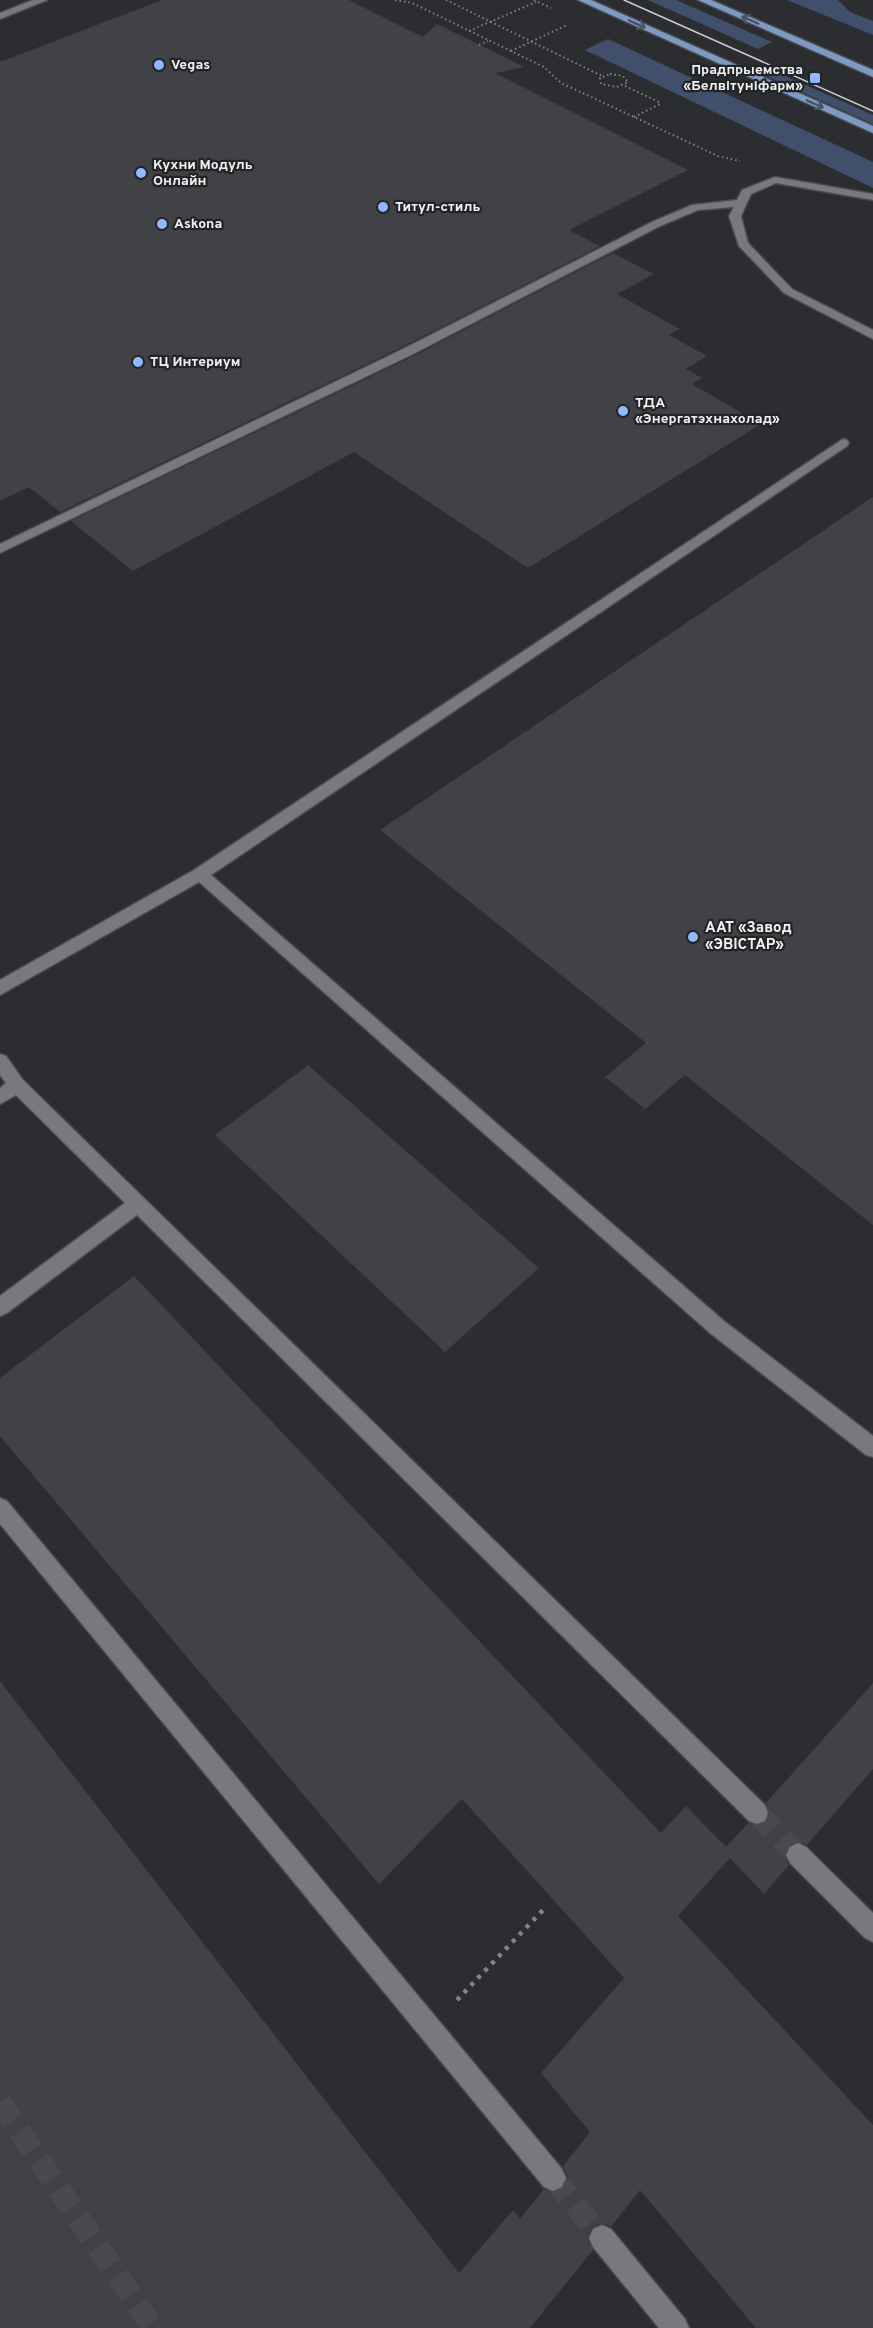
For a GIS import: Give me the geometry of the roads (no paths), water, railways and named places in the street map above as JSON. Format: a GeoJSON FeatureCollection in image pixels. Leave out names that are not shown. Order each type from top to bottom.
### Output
{"type":"FeatureCollection","features":[{"type":"Feature","properties":{"kind":"main road"},"geometry":{"type":"LineString","coordinates":[[583,0],[873,130]]}},
{"type":"Feature","properties":{"kind":"main road"},"geometry":{"type":"LineString","coordinates":[[703,0],[873,74]]}},
{"type":"Feature","properties":{"kind":"lane"},"geometry":{"type":"LineString","coordinates":[[0,16],[42,0]]}},
{"type":"Feature","properties":{"kind":"lane"},"geometry":{"type":"LineString","coordinates":[[873,197],[775,180],[746,192],[735,216],[743,244],[788,291],[873,335]]}},
{"type":"Feature","properties":{"kind":"lane"},"geometry":{"type":"LineString","coordinates":[[0,549],[409,351],[656,224],[696,207],[741,203]]}},
{"type":"Feature","properties":{"kind":"lane"},"geometry":{"type":"LineString","coordinates":[[0,988],[200,874],[843,443]]}},
{"type":"Feature","properties":{"kind":"lane"},"geometry":{"type":"LineString","coordinates":[[200,874],[717,1327],[873,1448]]}},
{"type":"Feature","properties":{"kind":"lane"},"geometry":{"type":"LineString","coordinates":[[0,1061],[17,1085],[757,1813]]}},
{"type":"Feature","properties":{"kind":"lane"},"geometry":{"type":"LineString","coordinates":[[0,1097],[17,1085]]}},
{"type":"Feature","properties":{"kind":"lane"},"geometry":{"type":"LineString","coordinates":[[0,1307],[138,1204]]}},
{"type":"Feature","properties":{"kind":"lane"},"geometry":{"type":"LineString","coordinates":[[0,1509],[553,2178]]}},
{"type":"Feature","properties":{"kind":"lane"},"geometry":{"type":"LineString","coordinates":[[798,1855],[873,1930]]}},
{"type":"Feature","properties":{"kind":"lane"},"geometry":{"type":"LineString","coordinates":[[602,2238],[676,2328]]}},
{"type":"Feature","properties":{"kind":"tunnel"},"geometry":{"type":"LineString","coordinates":[[757,1813],[798,1855]]}},
{"type":"Feature","properties":{"kind":"tunnel"},"geometry":{"type":"LineString","coordinates":[[0,2102],[153,2328]]}},
{"type":"Feature","properties":{"kind":"tunnel"},"geometry":{"type":"LineString","coordinates":[[553,2178],[602,2238]]}},
{"type":"Feature","properties":{"kind":"tram line"},"geometry":{"type":"LineString","coordinates":[[624,0],[873,111]]}},
{"type":"Feature","properties":{"kind":"place","name":"Vegas"},"geometry":{"type":"Point","coordinates":[159,65]}},
{"type":"Feature","properties":{"kind":"place","name":"Прадпрыемства «Белвітуніфарм»"},"geometry":{"type":"Point","coordinates":[815,78]}},
{"type":"Feature","properties":{"kind":"place","name":"Кухни Модуль Онлайн"},"geometry":{"type":"Point","coordinates":[141,173]}},
{"type":"Feature","properties":{"kind":"place","name":"Титул-cтиль"},"geometry":{"type":"Point","coordinates":[383,207]}},
{"type":"Feature","properties":{"kind":"place","name":"Askona"},"geometry":{"type":"Point","coordinates":[162,224]}},
{"type":"Feature","properties":{"kind":"place","name":"ТЦ Интериум"},"geometry":{"type":"Point","coordinates":[138,362]}},
{"type":"Feature","properties":{"kind":"place","name":"ТДА «Энергатэхнахолад»"},"geometry":{"type":"Point","coordinates":[623,411]}},
{"type":"Feature","properties":{"kind":"place","name":"ААТ «Завод «ЭВІСТАР»"},"geometry":{"type":"Point","coordinates":[693,937]}}]}
